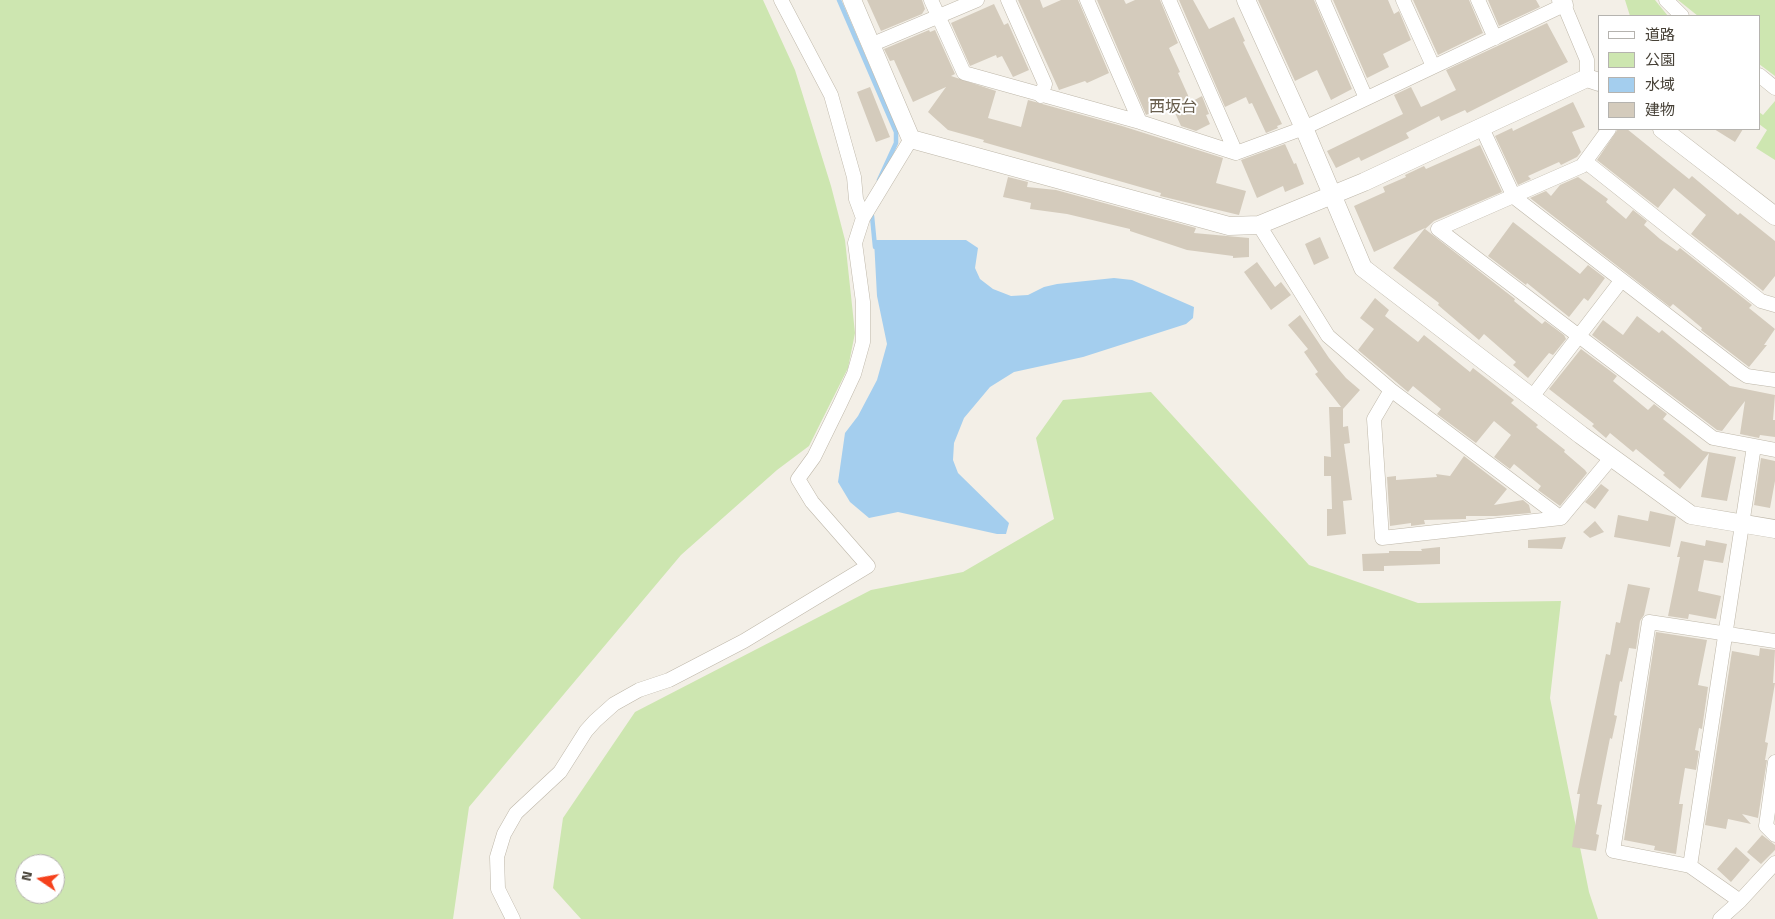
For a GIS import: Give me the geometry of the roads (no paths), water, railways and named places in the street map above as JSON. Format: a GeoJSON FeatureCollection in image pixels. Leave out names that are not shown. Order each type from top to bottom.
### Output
{"type":"FeatureCollection","features":[{"type":"Feature","properties":{"kind":"street"},"geometry":{"type":"LineString","coordinates":[[781,0],[831,95],[854,177],[856,199],[864,218]]}},
{"type":"Feature","properties":{"kind":"street"},"geometry":{"type":"LineString","coordinates":[[852,0],[873,44],[911,140]]}},
{"type":"Feature","properties":{"kind":"street"},"geometry":{"type":"LineString","coordinates":[[911,140],[1230,226],[1259,226],[1593,80],[1587,60],[1563,3],[1495,38],[1304,128],[1236,153],[1140,122],[964,74],[931,0]]}},
{"type":"Feature","properties":{"kind":"street"},"geometry":{"type":"LineString","coordinates":[[873,44],[976,0]]}},
{"type":"Feature","properties":{"kind":"street"},"geometry":{"type":"LineString","coordinates":[[1008,0],[1045,84],[1041,96]]}},
{"type":"Feature","properties":{"kind":"street"},"geometry":{"type":"LineString","coordinates":[[1087,0],[1140,122]]}},
{"type":"Feature","properties":{"kind":"street"},"geometry":{"type":"LineString","coordinates":[[1169,0],[1236,153]]}},
{"type":"Feature","properties":{"kind":"street"},"geometry":{"type":"LineString","coordinates":[[1246,0],[1304,128],[1331,196],[1363,268],[1611,458],[1691,515],[1775,530]]}},
{"type":"Feature","properties":{"kind":"street"},"geometry":{"type":"LineString","coordinates":[[1323,0],[1366,98]]}},
{"type":"Feature","properties":{"kind":"street"},"geometry":{"type":"LineString","coordinates":[[1403,0],[1433,66]]}},
{"type":"Feature","properties":{"kind":"street"},"geometry":{"type":"LineString","coordinates":[[1478,0],[1495,38]]}},
{"type":"Feature","properties":{"kind":"street"},"geometry":{"type":"LineString","coordinates":[[1666,0],[1681,15]]}},
{"type":"Feature","properties":{"kind":"street"},"geometry":{"type":"LineString","coordinates":[[1760,76],[1775,88]]}},
{"type":"Feature","properties":{"kind":"street"},"geometry":{"type":"LineString","coordinates":[[1482,128],[1514,197],[1535,211],[1621,281],[1741,372],[1747,376],[1775,380]]}},
{"type":"Feature","properties":{"kind":"street"},"geometry":{"type":"LineString","coordinates":[[1608,130],[1582,166],[1438,229],[1713,438],[1775,450]]}},
{"type":"Feature","properties":{"kind":"street"},"geometry":{"type":"LineString","coordinates":[[1663,130],[1775,216]]}},
{"type":"Feature","properties":{"kind":"street"},"geometry":{"type":"LineString","coordinates":[[512,919],[498,889],[497,857],[504,834],[516,814],[560,772],[586,731],[595,721],[614,704],[639,690],[669,680],[744,641],[868,566],[812,502],[798,479],[814,457],[840,404],[854,374],[863,342],[863,302],[855,243],[864,218],[911,140]]}},
{"type":"Feature","properties":{"kind":"street"},"geometry":{"type":"LineString","coordinates":[[1586,162],[1761,301],[1775,305]]}},
{"type":"Feature","properties":{"kind":"street"},"geometry":{"type":"LineString","coordinates":[[1259,226],[1328,336],[1391,390],[1561,518]]}},
{"type":"Feature","properties":{"kind":"street"},"geometry":{"type":"LineString","coordinates":[[1532,397],[1621,281]]}},
{"type":"Feature","properties":{"kind":"street"},"geometry":{"type":"LineString","coordinates":[[1391,390],[1374,419],[1382,538],[1561,518],[1611,458]]}},
{"type":"Feature","properties":{"kind":"street"},"geometry":{"type":"LineString","coordinates":[[1690,866],[1754,446]]}},
{"type":"Feature","properties":{"kind":"street"},"geometry":{"type":"LineString","coordinates":[[1740,901],[1690,866],[1613,851],[1649,622],[1775,641]]}},
{"type":"Feature","properties":{"kind":"street"},"geometry":{"type":"LineString","coordinates":[[1775,762],[1766,826],[1775,835]]}},
{"type":"Feature","properties":{"kind":"street"},"geometry":{"type":"LineString","coordinates":[[1720,919],[1740,901],[1775,863]]}},
{"type":"Feature","properties":{"kind":"water"},"geometry":{"type":"Polygon","coordinates":[[[874,240],[966,240],[978,248],[975,268],[980,279],[993,289],[1011,296],[1028,295],[1044,287],[1057,284],[1114,278],[1132,280],[1194,307],[1193,318],[1186,324],[1083,357],[1014,372],[990,387],[964,418],[954,443],[953,460],[958,473],[1009,523],[1006,534],[997,534],[898,512],[869,518],[850,502],[838,482],[845,433],[858,416],[877,380],[887,344],[877,296],[874,240]]]}},
{"type":"Feature","properties":{"kind":"waterway"},"geometry":{"type":"LineString","coordinates":[[839,0],[896,132],[896,143],[879,180]]}},
{"type":"Feature","properties":{"kind":"waterway"},"geometry":{"type":"LineString","coordinates":[[872,216],[875,247]]}},
{"type":"Feature","properties":{"kind":"district","name":"西坂台"},"geometry":{"type":"Point","coordinates":[1173,108]}}]}
